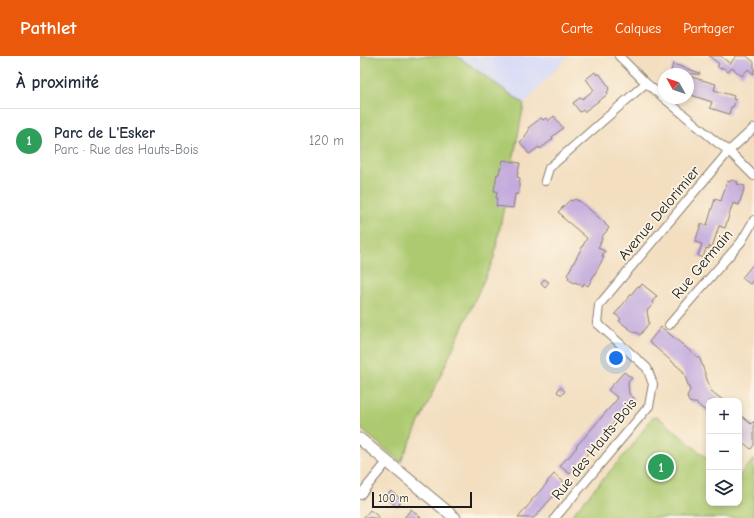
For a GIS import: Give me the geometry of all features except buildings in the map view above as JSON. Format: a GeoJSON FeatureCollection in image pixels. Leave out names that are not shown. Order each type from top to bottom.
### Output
{"type":"FeatureCollection","features":[{"type":"Feature","properties":{"kind":"street"},"geometry":{"type":"LineString","coordinates":[[619,56],[646,83],[729,151],[754,176]]}},
{"type":"Feature","properties":{"kind":"street"},"geometry":{"type":"LineString","coordinates":[[545,181],[549,168],[646,83]]}},
{"type":"Feature","properties":{"kind":"street","name":"Avenue Delorimier"},"geometry":{"type":"LineString","coordinates":[[597,323],[599,305],[729,151],[754,128]]}},
{"type":"Feature","properties":{"kind":"street","name":"Rue Germain"},"geometry":{"type":"LineString","coordinates":[[669,325],[741,242],[754,220]]}},
{"type":"Feature","properties":{"kind":"street","name":"Rue des Hauts-Bois"},"geometry":{"type":"LineString","coordinates":[[555,518],[649,406],[653,384],[647,368],[597,323]]}},
{"type":"Feature","properties":{"kind":"street"},"geometry":{"type":"LineString","coordinates":[[360,439],[448,516]]}},
{"type":"Feature","properties":{"kind":"street"},"geometry":{"type":"LineString","coordinates":[[360,495],[387,462]]}},
{"type":"Feature","properties":{"kind":"shaded area"},"geometry":{"type":"Polygon","coordinates":[[[457,56],[568,56],[524,104],[457,56]]]}},
{"type":"Feature","properties":{"kind":"green space"},"geometry":{"type":"Polygon","coordinates":[[[360,56],[457,56],[524,104],[494,258],[401,462],[360,428],[360,56]]]}},
{"type":"Feature","properties":{"kind":"green space"},"geometry":{"type":"Polygon","coordinates":[[[657,416],[706,457],[706,506],[742,506],[742,472],[754,459],[754,518],[569,518],[632,446],[652,418],[657,416]]]}},
{"type":"Feature","properties":{"kind":"place","name":"Parc de L'Esker"},"geometry":{"type":"Point","coordinates":[661,467]}}]}
